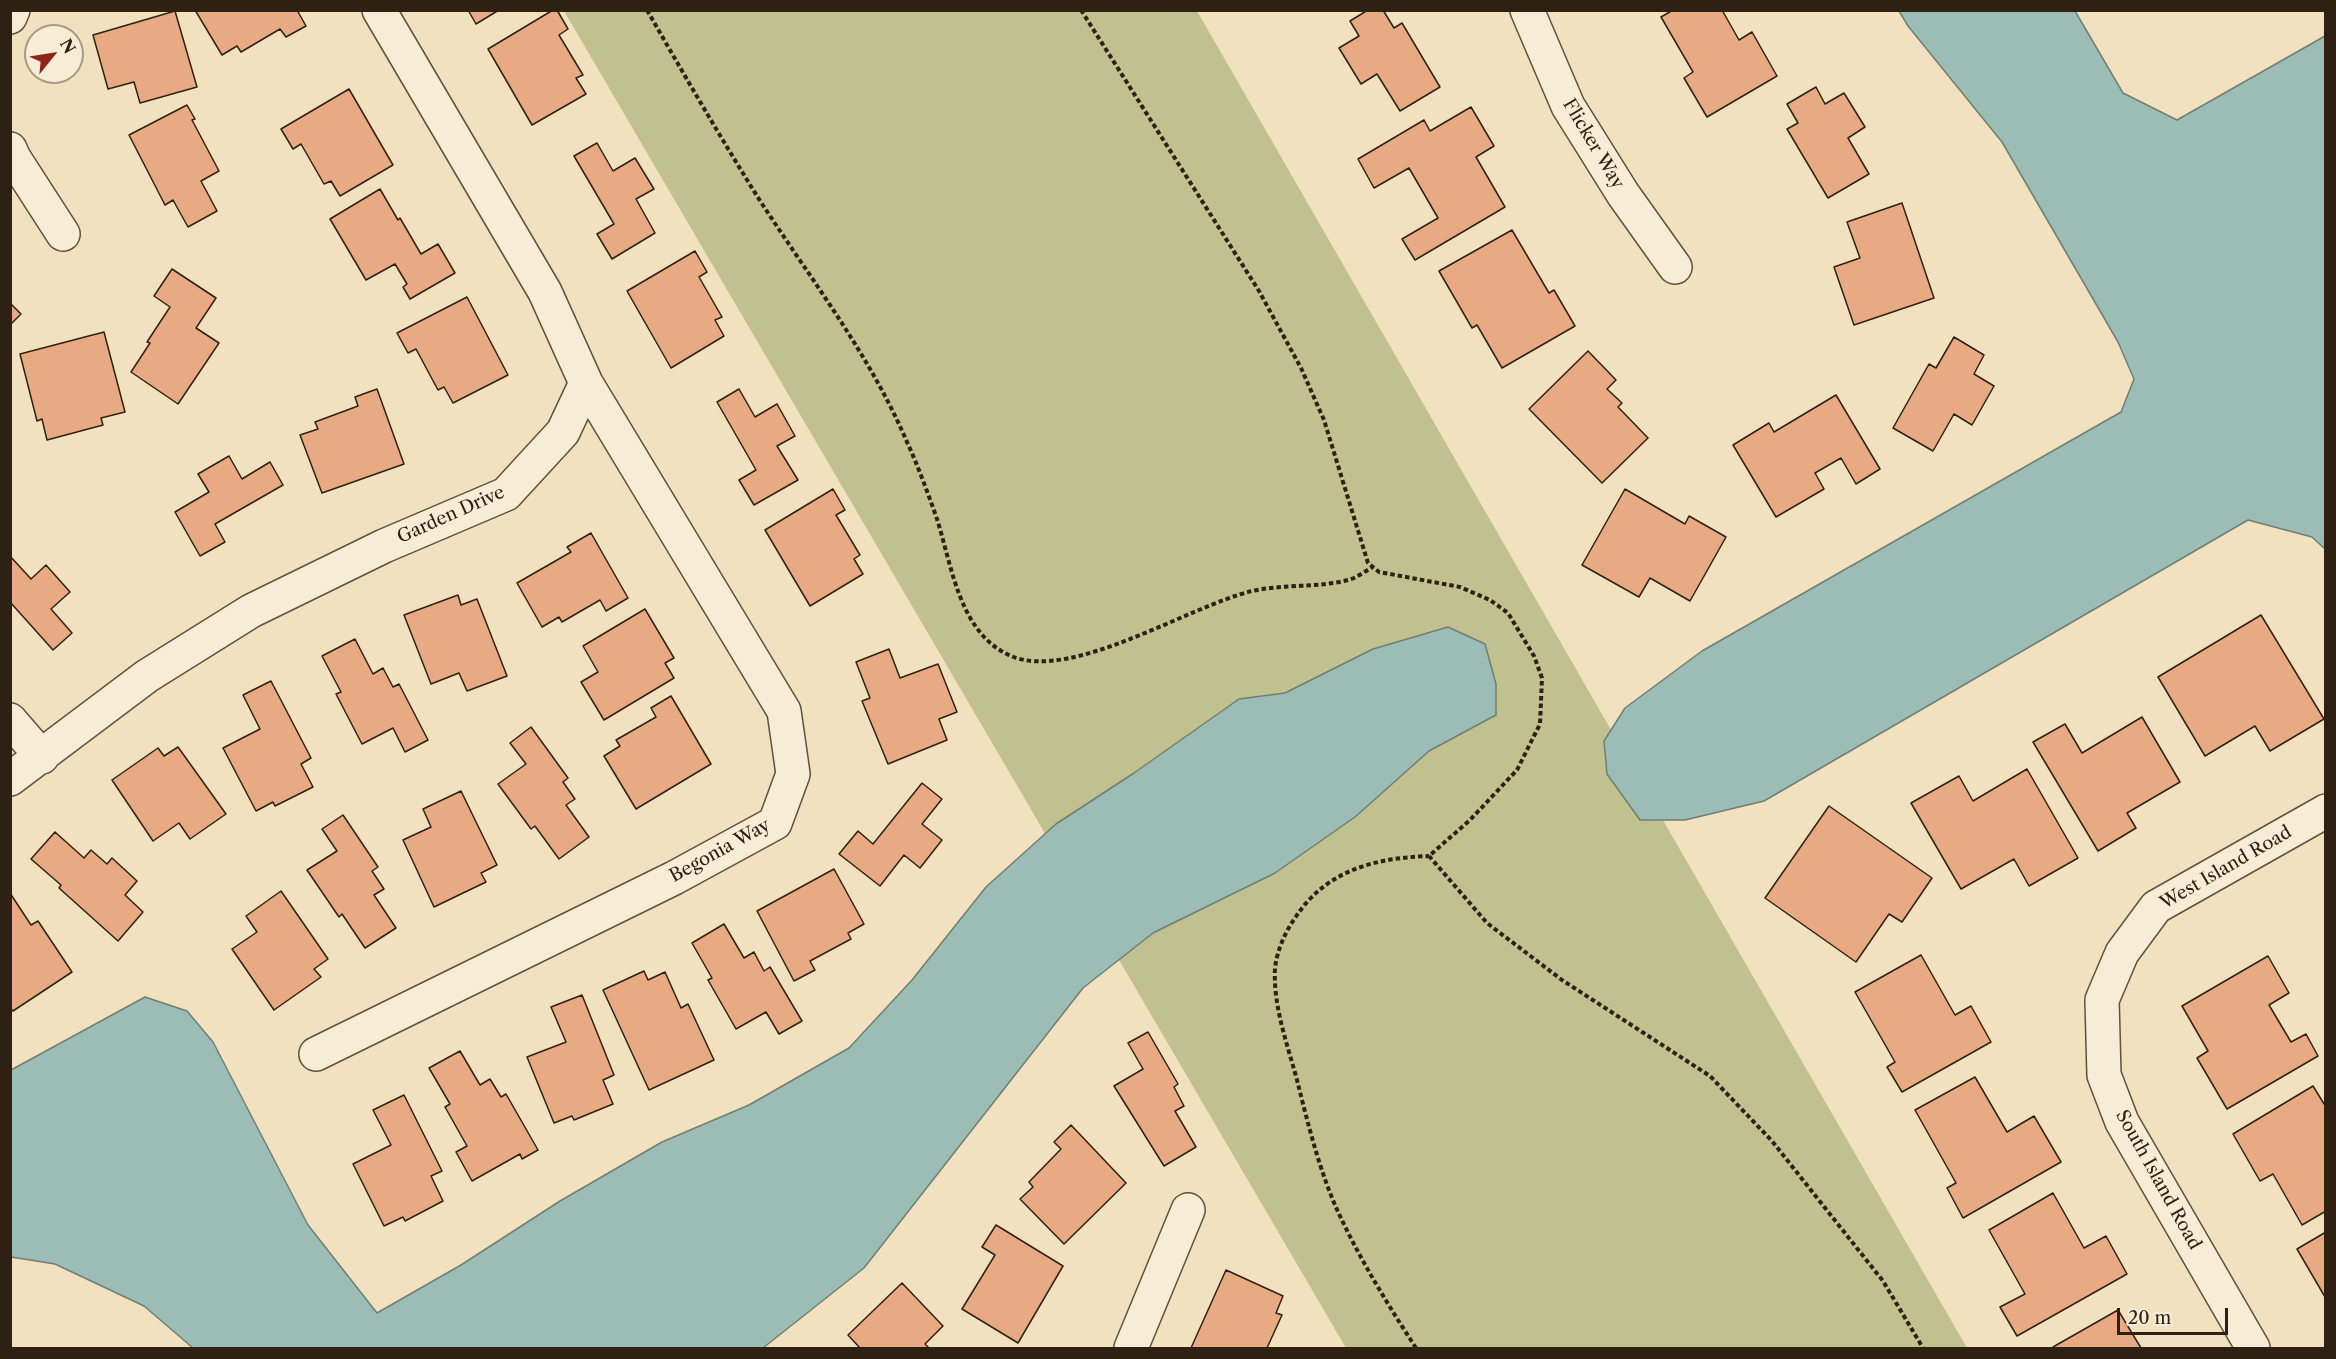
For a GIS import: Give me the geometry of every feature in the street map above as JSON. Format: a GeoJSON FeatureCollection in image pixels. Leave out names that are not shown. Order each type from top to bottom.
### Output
{"type":"FeatureCollection","features":[{"type":"Feature","properties":{"kind":"street"},"geometry":{"type":"LineString","coordinates":[[10,17],[14,10]]}},
{"type":"Feature","properties":{"kind":"street"},"geometry":{"type":"LineString","coordinates":[[379,10],[545,292],[586,383]]}},
{"type":"Feature","properties":{"kind":"street","name":"Flicker Way"},"geometry":{"type":"LineString","coordinates":[[1527,10],[1568,106],[1623,194],[1675,267]]}},
{"type":"Feature","properties":{"kind":"street"},"geometry":{"type":"LineString","coordinates":[[10,149],[63,234]]}},
{"type":"Feature","properties":{"kind":"street","name":"Garden Drive"},"geometry":{"type":"LineString","coordinates":[[10,779],[147,676],[251,610],[384,546],[506,494],[563,432],[586,383]]}},
{"type":"Feature","properties":{"kind":"street","name":"Begonia Way"},"geometry":{"type":"LineString","coordinates":[[316,1054],[674,878],[775,822],[793,774],[784,711],[586,383]]}},
{"type":"Feature","properties":{"kind":"street"},"geometry":{"type":"LineString","coordinates":[[10,720],[42,757]]}},
{"type":"Feature","properties":{"kind":"street","name":"West Island Road"},"geometry":{"type":"LineString","coordinates":[[2102,1000],[2122,953],[2156,907],[2325,811]]}},
{"type":"Feature","properties":{"kind":"street","name":"South Island Road"},"geometry":{"type":"LineString","coordinates":[[2102,1000],[2104,1075],[2122,1122],[2253,1348]]}},
{"type":"Feature","properties":{"kind":"street"},"geometry":{"type":"LineString","coordinates":[[1131,1348],[1188,1210]]}},
{"type":"Feature","properties":{"kind":"path"},"geometry":{"type":"LineString","coordinates":[[647,10],[757,195],[856,343],[907,441],[936,516],[966,611],[990,643],[1012,656],[1038,662],[1061,661],[1089,654],[1228,598],[1254,591],[1349,580],[1374,567]]}},
{"type":"Feature","properties":{"kind":"path"},"geometry":{"type":"LineString","coordinates":[[1081,10],[1259,291],[1301,368],[1324,420],[1368,563],[1379,572],[1460,587],[1490,600],[1508,612],[1534,656],[1542,678],[1540,724],[1517,770],[1470,820],[1429,856],[1398,858],[1361,868],[1328,881],[1303,905],[1286,932],[1275,967],[1277,1004],[1309,1126],[1338,1212],[1368,1272],[1416,1348]]}},
{"type":"Feature","properties":{"kind":"path"},"geometry":{"type":"LineString","coordinates":[[1429,856],[1487,923],[1562,980],[1710,1076],[1772,1141],[1883,1281],[1923,1348]]}},
{"type":"Feature","properties":{"kind":"green space"},"geometry":{"type":"Polygon","coordinates":[[[564,11],[1197,11],[1967,1348],[1346,1348],[564,11]]]}},
{"type":"Feature","properties":{"kind":"water"},"geometry":{"type":"Polygon","coordinates":[[[1899,11],[2075,11],[2123,93],[2177,120],[2325,36],[2325,549],[2312,537],[2248,520],[1764,801],[1685,820],[1640,820],[1607,774],[1604,741],[1625,708],[1702,651],[2121,412],[2134,379],[2118,342],[2002,142],[1908,26],[1899,11]]]}},
{"type":"Feature","properties":{"kind":"water"},"geometry":{"type":"Polygon","coordinates":[[[1448,627],[1485,644],[1496,684],[1496,715],[1429,751],[1355,817],[1275,873],[1153,933],[1083,988],[864,1268],[763,1348],[193,1348],[144,1306],[55,1264],[11,1257],[11,1070],[145,997],[187,1011],[213,1042],[308,1225],[377,1313],[461,1265],[560,1201],[662,1142],[749,1105],[849,1048],[912,980],[986,887],[1056,824],[1134,773],[1239,699],[1285,693],[1373,649],[1448,627]]]}},
{"type":"Feature","properties":{"kind":"building"},"geometry":{"type":"Polygon","coordinates":[[[195,10],[297,10],[306,26],[286,37],[280,29],[241,52],[237,46],[222,55],[195,10]]]}},
{"type":"Feature","properties":{"kind":"building"},"geometry":{"type":"Polygon","coordinates":[[[468,10],[499,10],[476,24],[468,10]]]}},
{"type":"Feature","properties":{"kind":"building"},"geometry":{"type":"Polygon","coordinates":[[[553,10],[557,10],[568,29],[559,35],[583,75],[576,78],[586,94],[532,125],[488,49],[553,10]]]}},
{"type":"Feature","properties":{"kind":"building"},"geometry":{"type":"Polygon","coordinates":[[[1368,10],[1383,10],[1394,28],[1402,23],[1440,87],[1400,111],[1377,74],[1361,84],[1339,48],[1359,36],[1350,21],[1368,10]]]}},
{"type":"Feature","properties":{"kind":"building"},"geometry":{"type":"Polygon","coordinates":[[[1673,10],[1722,10],[1739,40],[1752,32],[1777,76],[1707,117],[1684,78],[1693,72],[1661,17],[1673,10]]]}},
{"type":"Feature","properties":{"kind":"building"},"geometry":{"type":"Polygon","coordinates":[[[175,11],[197,87],[140,103],[134,82],[108,89],[93,35],[175,11]]]}},
{"type":"Feature","properties":{"kind":"building"},"geometry":{"type":"Polygon","coordinates":[[[1816,87],[1825,104],[1844,93],[1865,127],[1848,138],[1869,174],[1828,198],[1787,129],[1798,123],[1787,104],[1816,87]]]}},
{"type":"Feature","properties":{"kind":"building"},"geometry":{"type":"Polygon","coordinates":[[[349,89],[393,165],[340,196],[331,181],[324,184],[301,144],[293,149],[281,129],[349,89]]]}},
{"type":"Feature","properties":{"kind":"building"},"geometry":{"type":"Polygon","coordinates":[[[187,105],[195,119],[192,120],[219,171],[201,181],[217,211],[188,227],[173,200],[165,205],[129,135],[187,105]]]}},
{"type":"Feature","properties":{"kind":"building"},"geometry":{"type":"Polygon","coordinates":[[[1471,107],[1494,146],[1476,157],[1505,207],[1415,260],[1402,239],[1438,218],[1409,168],[1374,188],[1358,159],[1424,120],[1430,131],[1471,107]]]}},
{"type":"Feature","properties":{"kind":"building"},"geometry":{"type":"Polygon","coordinates":[[[597,143],[613,171],[635,158],[654,189],[636,199],[655,233],[612,259],[597,234],[614,224],[574,156],[597,143]]]}},
{"type":"Feature","properties":{"kind":"building"},"geometry":{"type":"Polygon","coordinates":[[[380,189],[421,254],[438,244],[455,273],[410,299],[403,287],[407,284],[395,264],[366,280],[330,219],[380,189]]]}},
{"type":"Feature","properties":{"kind":"building"},"geometry":{"type":"Polygon","coordinates":[[[1902,203],[1934,298],[1854,325],[1834,267],[1860,258],[1847,222],[1902,203]]]}},
{"type":"Feature","properties":{"kind":"building"},"geometry":{"type":"Polygon","coordinates":[[[1512,230],[1549,293],[1554,290],[1575,326],[1502,368],[1477,325],[1472,328],[1439,271],[1512,230]]]}},
{"type":"Feature","properties":{"kind":"building"},"geometry":{"type":"Polygon","coordinates":[[[695,251],[707,272],[699,277],[722,317],[715,320],[724,336],[671,368],[627,291],[695,251]]]}},
{"type":"Feature","properties":{"kind":"building"},"geometry":{"type":"Polygon","coordinates":[[[172,269],[216,298],[196,328],[219,343],[178,404],[131,372],[170,307],[154,296],[172,269]]]}},
{"type":"Feature","properties":{"kind":"building"},"geometry":{"type":"Polygon","coordinates":[[[467,297],[508,375],[453,403],[444,387],[438,390],[416,349],[408,353],[397,333],[467,297]]]}},
{"type":"Feature","properties":{"kind":"building"},"geometry":{"type":"Polygon","coordinates":[[[10,303],[21,314],[10,325],[10,303]]]}},
{"type":"Feature","properties":{"kind":"building"},"geometry":{"type":"Polygon","coordinates":[[[104,332],[125,412],[101,418],[103,425],[47,440],[42,419],[37,421],[20,354],[104,332]]]}},
{"type":"Feature","properties":{"kind":"building"},"geometry":{"type":"Polygon","coordinates":[[[1954,337],[1984,355],[1974,374],[1994,386],[1972,425],[1954,414],[1933,451],[1893,428],[1929,364],[1936,368],[1954,337]]]}},
{"type":"Feature","properties":{"kind":"building"},"geometry":{"type":"Polygon","coordinates":[[[1588,351],[1616,380],[1607,389],[1622,403],[1618,407],[1648,438],[1602,483],[1529,409],[1588,351]]]}},
{"type":"Feature","properties":{"kind":"building"},"geometry":{"type":"Polygon","coordinates":[[[377,389],[404,464],[322,493],[300,435],[318,429],[315,422],[358,406],[355,397],[377,389]]]}},
{"type":"Feature","properties":{"kind":"building"},"geometry":{"type":"Polygon","coordinates":[[[739,389],[755,417],[777,404],[795,436],[777,446],[798,480],[754,505],[739,480],[756,470],[717,402],[739,389]]]}},
{"type":"Feature","properties":{"kind":"building"},"geometry":{"type":"Polygon","coordinates":[[[1836,395],[1880,469],[1856,484],[1841,458],[1815,473],[1824,489],[1776,517],[1733,445],[1769,423],[1774,432],[1836,395]]]}},
{"type":"Feature","properties":{"kind":"building"},"geometry":{"type":"Polygon","coordinates":[[[229,456],[242,479],[270,462],[283,485],[215,524],[225,542],[200,556],[175,512],[209,492],[198,474],[229,456]]]}},
{"type":"Feature","properties":{"kind":"building"},"geometry":{"type":"Polygon","coordinates":[[[833,489],[845,510],[836,515],[860,555],[854,559],[863,574],[810,606],[765,530],[833,489]]]}},
{"type":"Feature","properties":{"kind":"building"},"geometry":{"type":"Polygon","coordinates":[[[1625,489],[1685,524],[1689,516],[1726,537],[1690,601],[1650,578],[1639,597],[1582,565],[1625,489]]]}},
{"type":"Feature","properties":{"kind":"building"},"geometry":{"type":"Polygon","coordinates":[[[591,533],[628,598],[606,611],[600,600],[562,622],[559,617],[542,627],[517,583],[571,552],[567,547],[591,533]]]}},
{"type":"Feature","properties":{"kind":"building"},"geometry":{"type":"Polygon","coordinates":[[[10,556],[31,579],[46,565],[70,592],[51,609],[72,633],[53,650],[10,602],[10,556]]]}},
{"type":"Feature","properties":{"kind":"building"},"geometry":{"type":"Polygon","coordinates":[[[458,595],[461,605],[477,599],[507,676],[467,691],[459,673],[431,684],[404,615],[458,595]]]}},
{"type":"Feature","properties":{"kind":"building"},"geometry":{"type":"Polygon","coordinates":[[[645,609],[674,658],[665,663],[674,678],[604,720],[581,682],[598,672],[583,646],[645,609]]]}},
{"type":"Feature","properties":{"kind":"building"},"geometry":{"type":"Polygon","coordinates":[[[2261,615],[2324,719],[2270,751],[2255,726],[2205,756],[2158,677],[2261,615]]]}},
{"type":"Feature","properties":{"kind":"building"},"geometry":{"type":"Polygon","coordinates":[[[355,639],[373,674],[383,668],[393,687],[399,684],[428,740],[405,752],[393,728],[362,744],[336,694],[341,692],[322,656],[355,639]]]}},
{"type":"Feature","properties":{"kind":"building"},"geometry":{"type":"Polygon","coordinates":[[[889,649],[900,678],[938,664],[957,712],[939,719],[947,740],[888,764],[862,701],[870,698],[856,662],[889,649]]]}},
{"type":"Feature","properties":{"kind":"building"},"geometry":{"type":"Polygon","coordinates":[[[271,681],[311,758],[301,764],[313,787],[275,806],[273,802],[256,811],[223,748],[260,729],[243,695],[271,681]]]}},
{"type":"Feature","properties":{"kind":"building"},"geometry":{"type":"Polygon","coordinates":[[[671,696],[711,764],[636,809],[604,756],[620,746],[616,740],[656,717],[651,708],[671,696]]]}},
{"type":"Feature","properties":{"kind":"building"},"geometry":{"type":"Polygon","coordinates":[[[2142,717],[2180,782],[2127,813],[2136,828],[2098,851],[2033,742],[2065,724],[2082,753],[2142,717]]]}},
{"type":"Feature","properties":{"kind":"building"},"geometry":{"type":"Polygon","coordinates":[[[531,727],[568,778],[563,782],[575,799],[566,805],[589,837],[559,859],[535,826],[531,829],[498,784],[526,764],[510,743],[531,727]]]}},
{"type":"Feature","properties":{"kind":"building"},"geometry":{"type":"Polygon","coordinates":[[[178,747],[226,814],[190,839],[179,823],[153,841],[112,780],[158,748],[164,756],[178,747]]]}},
{"type":"Feature","properties":{"kind":"building"},"geometry":{"type":"Polygon","coordinates":[[[2027,769],[2078,858],[2029,886],[2014,859],[1961,889],[1911,803],[1959,776],[1973,801],[2027,769]]]}},
{"type":"Feature","properties":{"kind":"building"},"geometry":{"type":"Polygon","coordinates":[[[922,783],[942,799],[922,824],[942,840],[920,868],[904,855],[880,886],[839,854],[858,831],[873,844],[922,783]]]}},
{"type":"Feature","properties":{"kind":"building"},"geometry":{"type":"Polygon","coordinates":[[[461,791],[497,865],[481,873],[486,882],[434,907],[403,840],[431,827],[423,809],[461,791]]]}},
{"type":"Feature","properties":{"kind":"building"},"geometry":{"type":"Polygon","coordinates":[[[1829,806],[1932,878],[1902,922],[1889,914],[1856,962],[1765,898],[1829,806]]]}},
{"type":"Feature","properties":{"kind":"building"},"geometry":{"type":"Polygon","coordinates":[[[343,815],[378,867],[372,871],[384,889],[374,895],[396,928],[365,948],[342,914],[339,917],[307,870],[337,851],[322,829],[343,815]]]}},
{"type":"Feature","properties":{"kind":"building"},"geometry":{"type":"Polygon","coordinates":[[[55,832],[84,858],[91,850],[107,864],[112,858],[137,881],[125,895],[143,912],[118,941],[59,888],[61,885],[31,859],[55,832]]]}},
{"type":"Feature","properties":{"kind":"building"},"geometry":{"type":"Polygon","coordinates":[[[834,869],[864,924],[848,933],[851,939],[810,961],[815,970],[794,981],[757,911],[834,869]]]}},
{"type":"Feature","properties":{"kind":"building"},"geometry":{"type":"Polygon","coordinates":[[[281,891],[328,959],[314,969],[321,977],[274,1010],[232,949],[257,932],[246,916],[281,891]]]}},
{"type":"Feature","properties":{"kind":"building"},"geometry":{"type":"Polygon","coordinates":[[[10,893],[31,925],[38,921],[72,972],[13,1011],[10,1008],[10,893]]]}},
{"type":"Feature","properties":{"kind":"building"},"geometry":{"type":"Polygon","coordinates":[[[724,924],[744,958],[754,952],[764,971],[770,967],[802,1021],[779,1034],[766,1012],[736,1029],[708,980],[712,978],[692,943],[724,924]]]}},
{"type":"Feature","properties":{"kind":"building"},"geometry":{"type":"Polygon","coordinates":[[[1921,955],[1955,1015],[1971,1006],[1991,1042],[1902,1092],[1887,1067],[1895,1062],[1855,992],[1921,955]]]}},
{"type":"Feature","properties":{"kind":"building"},"geometry":{"type":"Polygon","coordinates":[[[2268,956],[2289,993],[2269,1005],[2291,1042],[2306,1034],[2318,1056],[2227,1109],[2197,1058],[2208,1051],[2182,1006],[2268,956]]]}},
{"type":"Feature","properties":{"kind":"building"},"geometry":{"type":"Polygon","coordinates":[[[644,971],[648,980],[665,972],[681,1008],[688,1004],[714,1060],[649,1090],[603,990],[644,971]]]}},
{"type":"Feature","properties":{"kind":"building"},"geometry":{"type":"Polygon","coordinates":[[[582,995],[614,1075],[603,1080],[613,1104],[574,1120],[572,1116],[554,1123],[527,1057],[566,1042],[551,1007],[582,995]]]}},
{"type":"Feature","properties":{"kind":"building"},"geometry":{"type":"Polygon","coordinates":[[[1148,1032],[1178,1084],[1174,1087],[1184,1106],[1175,1111],[1196,1147],[1164,1166],[1114,1086],[1143,1069],[1128,1043],[1148,1032]]]}},
{"type":"Feature","properties":{"kind":"building"},"geometry":{"type":"Polygon","coordinates":[[[460,1051],[480,1085],[490,1079],[501,1097],[506,1094],[538,1150],[522,1159],[520,1154],[472,1181],[456,1152],[467,1146],[445,1107],[450,1104],[429,1068],[460,1051]]]}},
{"type":"Feature","properties":{"kind":"building"},"geometry":{"type":"Polygon","coordinates":[[[1975,1077],[2007,1132],[2034,1116],[2061,1162],[1963,1218],[1947,1188],[1956,1183],[1915,1110],[1975,1077]]]}},
{"type":"Feature","properties":{"kind":"building"},"geometry":{"type":"Polygon","coordinates":[[[2313,1086],[2326,1107],[2326,1211],[2302,1225],[2273,1174],[2260,1181],[2233,1134],[2313,1086]]]}},
{"type":"Feature","properties":{"kind":"building"},"geometry":{"type":"Polygon","coordinates":[[[404,1095],[442,1171],[431,1176],[443,1201],[405,1221],[403,1217],[384,1226],[353,1164],[391,1145],[373,1110],[404,1095]]]}},
{"type":"Feature","properties":{"kind":"building"},"geometry":{"type":"Polygon","coordinates":[[[1071,1125],[1126,1183],[1064,1244],[1020,1199],[1033,1187],[1029,1182],[1061,1149],[1054,1142],[1071,1125]]]}},
{"type":"Feature","properties":{"kind":"building"},"geometry":{"type":"Polygon","coordinates":[[[2053,1193],[2084,1248],[2106,1236],[2127,1274],[2017,1336],[2000,1307],[2025,1294],[1989,1230],[2053,1193]]]}},
{"type":"Feature","properties":{"kind":"building"},"geometry":{"type":"Polygon","coordinates":[[[996,1225],[1063,1266],[1018,1343],[962,1309],[995,1255],[982,1247],[996,1225]]]}},
{"type":"Feature","properties":{"kind":"building"},"geometry":{"type":"Polygon","coordinates":[[[2326,1232],[2326,1296],[2325,1297],[2297,1249],[2326,1232]]]}},
{"type":"Feature","properties":{"kind":"building"},"geometry":{"type":"Polygon","coordinates":[[[1226,1270],[1283,1296],[1276,1313],[1282,1315],[1267,1348],[1191,1348],[1226,1270]]]}},
{"type":"Feature","properties":{"kind":"building"},"geometry":{"type":"Polygon","coordinates":[[[902,1283],[943,1326],[925,1344],[929,1348],[860,1348],[848,1335],[902,1283]]]}},
{"type":"Feature","properties":{"kind":"building"},"geometry":{"type":"Polygon","coordinates":[[[2118,1310],[2141,1348],[2053,1347],[2118,1310]]]}}]}
